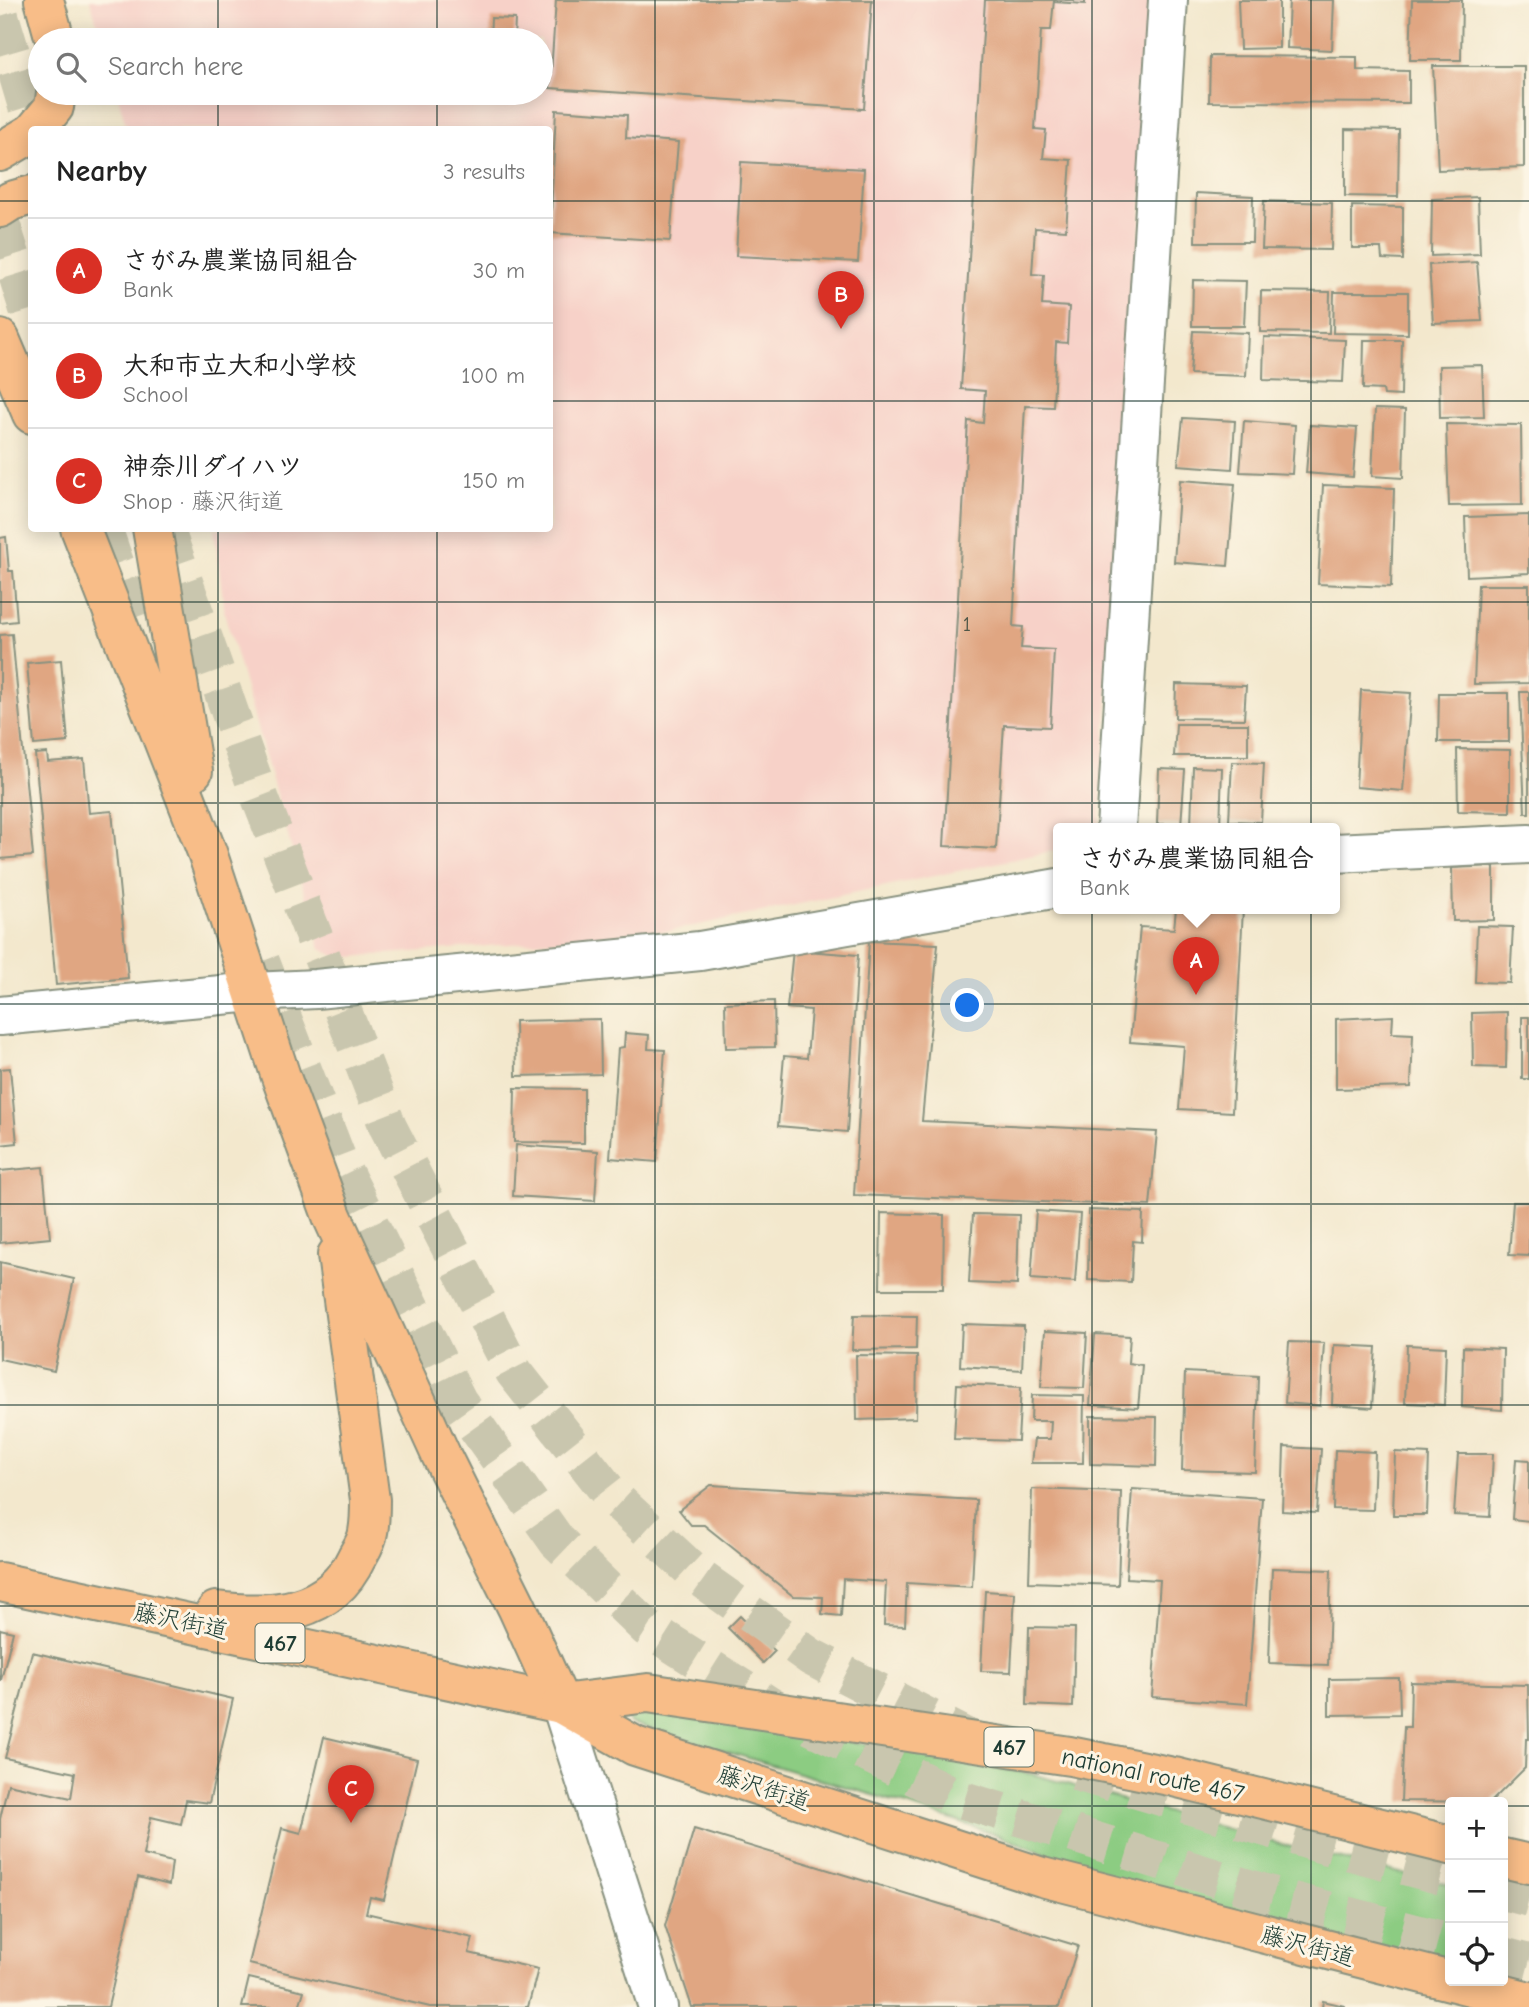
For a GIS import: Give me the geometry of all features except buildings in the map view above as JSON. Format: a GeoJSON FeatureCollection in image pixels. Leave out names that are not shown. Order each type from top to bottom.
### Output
{"type":"FeatureCollection","features":[{"type":"Feature","properties":{"kind":"highway"},"geometry":{"type":"LineString","coordinates":[[44,0],[52,28]]}},
{"type":"Feature","properties":{"kind":"highway"},"geometry":{"type":"LineString","coordinates":[[37,126],[54,105]]}},
{"type":"Feature","properties":{"kind":"highway"},"geometry":{"type":"LineString","coordinates":[[71,105],[75,126]]}},
{"type":"Feature","properties":{"kind":"highway"},"geometry":{"type":"LineString","coordinates":[[0,152],[28,134]]}},
{"type":"Feature","properties":{"kind":"highway"},"geometry":{"type":"LineString","coordinates":[[0,208],[11,201],[28,196]]}},
{"type":"Feature","properties":{"kind":"highway"},"geometry":{"type":"LineString","coordinates":[[0,339],[28,405]]}},
{"type":"Feature","properties":{"kind":"highway"},"geometry":{"type":"LineString","coordinates":[[82,532],[207,852],[332,1216],[441,1455],[517,1607],[561,1704]]}},
{"type":"Feature","properties":{"kind":"highway"},"geometry":{"type":"LineString","coordinates":[[153,532],[207,852]]}},
{"type":"Feature","properties":{"kind":"highway"},"geometry":{"type":"LineString","coordinates":[[3,1583],[239,1614],[290,1612],[326,1598],[351,1572],[368,1534],[370,1500],[332,1216]]}},
{"type":"Feature","properties":{"kind":"highway","name":"藤沢街道"},"geometry":{"type":"LineString","coordinates":[[3,1583],[561,1704],[635,1746],[1042,1877],[1529,2001]]}},
{"type":"Feature","properties":{"kind":"highway","name":"national route 467"},"geometry":{"type":"LineString","coordinates":[[561,1704],[648,1693],[1070,1756],[1174,1777],[1445,1844]]}},
{"type":"Feature","properties":{"kind":"highway"},"geometry":{"type":"LineString","coordinates":[[1508,1859],[1529,1864]]}},
{"type":"Feature","properties":{"kind":"street"},"geometry":{"type":"LineString","coordinates":[[1116,823],[1168,0]]}},
{"type":"Feature","properties":{"kind":"street"},"geometry":{"type":"LineString","coordinates":[[1340,853],[1529,844]]}},
{"type":"Feature","properties":{"kind":"street"},"geometry":{"type":"LineString","coordinates":[[0,1016],[253,992],[329,988],[700,951],[1053,889]]}},
{"type":"Feature","properties":{"kind":"street"},"geometry":{"type":"LineString","coordinates":[[561,1704],[659,2007]]}},
{"type":"Feature","properties":{"kind":"shaded area"},"geometry":{"type":"Polygon","coordinates":[[[90,0],[1155,0],[1099,823],[1053,823],[1053,851],[670,931],[338,958],[320,948],[225,615],[214,532],[553,532],[553,126],[126,126],[120,105],[553,105],[553,28],[98,28],[90,0]]]}},
{"type":"Feature","properties":{"kind":"green space"},"geometry":{"type":"Polygon","coordinates":[[[634,1708],[874,1745],[1032,1774],[1284,1845],[1445,1884],[1445,1969],[1128,1885],[995,1834],[630,1723],[627,1719],[634,1708]]]}},
{"type":"Feature","properties":{"kind":"tunnel"},"geometry":{"type":"LineString","coordinates":[[0,16],[33,126]]}},
{"type":"Feature","properties":{"kind":"tunnel"},"geometry":{"type":"LineString","coordinates":[[0,220],[28,309]]}},
{"type":"Feature","properties":{"kind":"tunnel"},"geometry":{"type":"LineString","coordinates":[[104,532],[137,626]]}},
{"type":"Feature","properties":{"kind":"tunnel"},"geometry":{"type":"LineString","coordinates":[[166,532],[259,795],[388,1127],[514,1372],[611,1495],[700,1578],[811,1657],[969,1738]]}},
{"type":"Feature","properties":{"kind":"tunnel"},"geometry":{"type":"LineString","coordinates":[[261,962],[338,1160],[458,1401],[557,1541],[647,1628],[772,1707],[960,1799],[1281,1898],[1445,1941]]}},
{"type":"Feature","properties":{"kind":"tunnel"},"geometry":{"type":"LineString","coordinates":[[1076,1772],[1320,1844],[1445,1877]]}},
{"type":"Feature","properties":{"kind":"tunnel"},"geometry":{"type":"LineString","coordinates":[[1508,1892],[1529,1898]]}},
{"type":"Feature","properties":{"kind":"tunnel"},"geometry":{"type":"LineString","coordinates":[[1508,1957],[1529,1963]]}},
{"type":"Feature","properties":{"kind":"place","name":"大和市立大和小学校"},"geometry":{"type":"Point","coordinates":[841,329]}},
{"type":"Feature","properties":{"kind":"place","name":"さがみ農業協同組合"},"geometry":{"type":"Point","coordinates":[1196,995]}},
{"type":"Feature","properties":{"kind":"place","name":"神奈川ダイハツ"},"geometry":{"type":"Point","coordinates":[351,1823]}}]}
